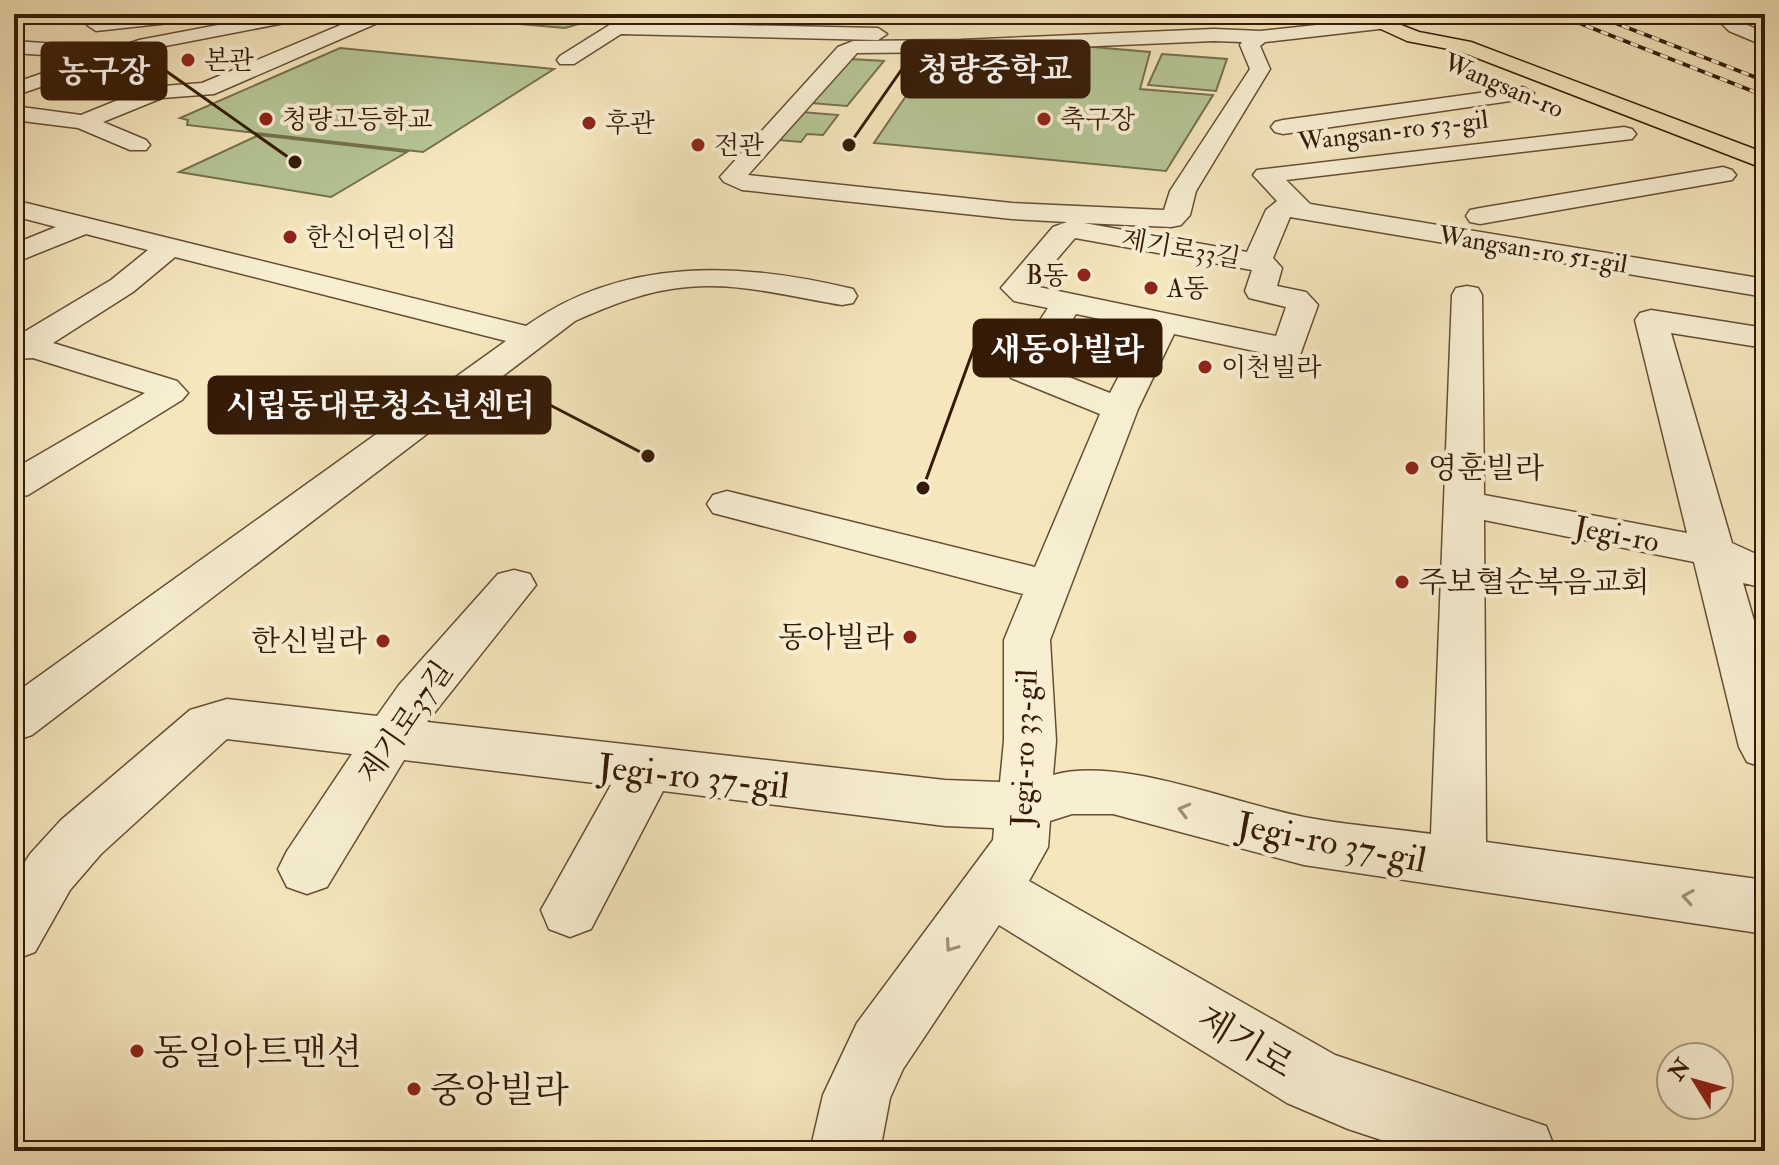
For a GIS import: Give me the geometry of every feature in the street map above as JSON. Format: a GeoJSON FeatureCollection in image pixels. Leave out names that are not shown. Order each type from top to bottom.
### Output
{"type":"FeatureCollection","features":[{"type":"Feature","properties":{"kind":"main road"},"geometry":{"type":"LineString","coordinates":[[1357,14],[1414,37]]}},
{"type":"Feature","properties":{"kind":"main road","name":"Wangsan-ro"},"geometry":{"type":"LineString","coordinates":[[1414,37],[1426,52],[1530,96]]}},
{"type":"Feature","properties":{"kind":"main road","name":"Wangsan-ro"},"geometry":{"type":"LineString","coordinates":[[1414,37],[1464,46],[1765,162]]}},
{"type":"Feature","properties":{"kind":"main road","name":"Wangsan-ro"},"geometry":{"type":"LineString","coordinates":[[1581,116],[1652,146]]}},
{"type":"Feature","properties":{"kind":"main road"},"geometry":{"type":"LineString","coordinates":[[1681,158],[1751,187]]}},
{"type":"Feature","properties":{"kind":"street"},"geometry":{"type":"LineString","coordinates":[[96,25],[210,14]]}},
{"type":"Feature","properties":{"kind":"street"},"geometry":{"type":"LineString","coordinates":[[14,90],[146,44],[305,14]]}},
{"type":"Feature","properties":{"kind":"street"},"geometry":{"type":"LineString","coordinates":[[83,122],[158,92],[206,89],[383,14]]}},
{"type":"Feature","properties":{"kind":"street"},"geometry":{"type":"LineString","coordinates":[[567,60],[639,14]]}},
{"type":"Feature","properties":{"kind":"street"},"geometry":{"type":"LineString","coordinates":[[900,15],[999,14]]}},
{"type":"Feature","properties":{"kind":"street"},"geometry":{"type":"LineString","coordinates":[[1721,14],[1736,27],[1765,40]]}},
{"type":"Feature","properties":{"kind":"street"},"geometry":{"type":"LineString","coordinates":[[620,28],[1029,37],[1127,31],[1246,17]]}},
{"type":"Feature","properties":{"kind":"street"},"geometry":{"type":"LineString","coordinates":[[1260,37],[1250,45],[1260,69],[1183,191],[1176,215],[1171,219],[1012,211],[742,182],[733,177],[845,51],[853,47],[961,46],[1214,35],[1260,37],[1381,24]]}},
{"type":"Feature","properties":{"kind":"street"},"geometry":{"type":"LineString","coordinates":[[14,47],[58,50]]}},
{"type":"Feature","properties":{"kind":"street"},"geometry":{"type":"LineString","coordinates":[[1283,127],[1530,96]]}},
{"type":"Feature","properties":{"kind":"street"},"geometry":{"type":"LineString","coordinates":[[14,113],[83,122],[138,145]]}},
{"type":"Feature","properties":{"kind":"street","name":"Wangsan-ro 53-gil"},"geometry":{"type":"LineString","coordinates":[[1301,211],[1266,175],[1624,134]]}},
{"type":"Feature","properties":{"kind":"street"},"geometry":{"type":"LineString","coordinates":[[1480,216],[1723,175]]}},
{"type":"Feature","properties":{"kind":"street"},"geometry":{"type":"LineString","coordinates":[[14,208],[533,338]]}},
{"type":"Feature","properties":{"kind":"street"},"geometry":{"type":"LineString","coordinates":[[1257,262],[1280,209],[1301,211]]}},
{"type":"Feature","properties":{"kind":"street","name":"Wangsan-ro 51-gil"},"geometry":{"type":"LineString","coordinates":[[1301,211],[1765,288]]}},
{"type":"Feature","properties":{"kind":"street"},"geometry":{"type":"LineString","coordinates":[[14,254],[82,226]]}},
{"type":"Feature","properties":{"kind":"street","name":"제기로33길"},"geometry":{"type":"LineString","coordinates":[[1067,303],[1025,294],[1015,286],[1063,233],[1072,229],[1257,262],[1267,268],[1260,291],[1295,299],[1302,305],[1288,348],[1163,323]]}},
{"type":"Feature","properties":{"kind":"street"},"geometry":{"type":"LineString","coordinates":[[17,349],[122,286],[170,247]]}},
{"type":"Feature","properties":{"kind":"street"},"geometry":{"type":"LineString","coordinates":[[22,707],[564,314],[589,303],[681,278],[726,279],[842,296]]}},
{"type":"Feature","properties":{"kind":"street","name":"Jegi-ro 37-gil"},"geometry":{"type":"LineString","coordinates":[[1458,864],[1467,295]]}},
{"type":"Feature","properties":{"kind":"street"},"geometry":{"type":"LineString","coordinates":[[1120,409],[1023,371],[1067,303],[1163,323]]}},
{"type":"Feature","properties":{"kind":"street"},"geometry":{"type":"LineString","coordinates":[[1765,338],[1651,320],[1765,747]]}},
{"type":"Feature","properties":{"kind":"street","name":"Jegi-ro 33-gil"},"geometry":{"type":"LineString","coordinates":[[852,1149],[857,1095],[880,1046],[1020,847],[1030,741],[1027,640],[1120,409],[1163,323]]}},
{"type":"Feature","properties":{"kind":"street"},"geometry":{"type":"LineString","coordinates":[[14,486],[170,393],[165,388],[35,348],[17,349]]}},
{"type":"Feature","properties":{"kind":"street"},"geometry":{"type":"LineString","coordinates":[[727,504],[1049,586]]}},
{"type":"Feature","properties":{"kind":"street","name":"Jegi-ro"},"geometry":{"type":"LineString","coordinates":[[1465,504],[1714,552],[1746,569],[1765,573]]}},
{"type":"Feature","properties":{"kind":"street","name":"제기로37길"},"geometry":{"type":"LineString","coordinates":[[307,869],[389,740],[441,666],[514,585]]}},
{"type":"Feature","properties":{"kind":"street","name":"Jegi-ro 37-gil"},"geometry":{"type":"LineString","coordinates":[[14,932],[50,872],[81,837],[208,724],[227,719],[647,771],[945,803],[1025,806],[1072,792],[1113,792],[1304,841],[1765,907]]}},
{"type":"Feature","properties":{"kind":"street"},"geometry":{"type":"LineString","coordinates":[[570,910],[647,771]]}},
{"type":"Feature","properties":{"kind":"street","name":"제기로"},"geometry":{"type":"LineString","coordinates":[[991,889],[1319,1084],[1521,1151]]}},
{"type":"Feature","properties":{"kind":"green space"},"geometry":{"type":"Polygon","coordinates":[[[449,14],[534,16],[585,22],[565,28],[437,17],[449,14]]]}},
{"type":"Feature","properties":{"kind":"green space","name":"축구장"},"geometry":{"type":"Polygon","coordinates":[[[1070,45],[1150,52],[1140,89],[1213,95],[1166,171],[874,143],[938,49],[1070,45]]]}},
{"type":"Feature","properties":{"kind":"green space"},"geometry":{"type":"Polygon","coordinates":[[[340,48],[554,69],[423,152],[187,125],[188,120],[180,118],[340,48]]]}},
{"type":"Feature","properties":{"kind":"green space"},"geometry":{"type":"Polygon","coordinates":[[[1162,54],[1227,59],[1216,91],[1148,85],[1162,54]]]}},
{"type":"Feature","properties":{"kind":"green space"},"geometry":{"type":"Polygon","coordinates":[[[850,59],[884,61],[847,106],[810,103],[850,59]]]}},
{"type":"Feature","properties":{"kind":"green space"},"geometry":{"type":"Polygon","coordinates":[[[802,112],[838,115],[823,135],[807,134],[801,142],[778,140],[802,112]]]}},
{"type":"Feature","properties":{"kind":"green space"},"geometry":{"type":"Polygon","coordinates":[[[259,135],[407,152],[331,197],[179,172],[259,135]]]}},
{"type":"Feature","properties":{"kind":"railway"},"geometry":{"type":"LineString","coordinates":[[1556,14],[1765,96]]}},
{"type":"Feature","properties":{"kind":"railway"},"geometry":{"type":"LineString","coordinates":[[1592,14],[1765,81]]}},
{"type":"Feature","properties":{"kind":"place","name":"본관"},"geometry":{"type":"Point","coordinates":[188,60]}},
{"type":"Feature","properties":{"kind":"place","name":"청량고등학교"},"geometry":{"type":"Point","coordinates":[266,119]}},
{"type":"Feature","properties":{"kind":"place","name":"축구장"},"geometry":{"type":"Point","coordinates":[1044,119]}},
{"type":"Feature","properties":{"kind":"place","name":"후관"},"geometry":{"type":"Point","coordinates":[589,123]}},
{"type":"Feature","properties":{"kind":"place","name":"전관"},"geometry":{"type":"Point","coordinates":[698,145]}},
{"type":"Feature","properties":{"kind":"place","name":"청량중학교"},"geometry":{"type":"Point","coordinates":[849,145]}},
{"type":"Feature","properties":{"kind":"place","name":"농구장"},"geometry":{"type":"Point","coordinates":[295,162]}},
{"type":"Feature","properties":{"kind":"place","name":"한신어린이집"},"geometry":{"type":"Point","coordinates":[290,237]}},
{"type":"Feature","properties":{"kind":"place","name":"B동"},"geometry":{"type":"Point","coordinates":[1084,275]}},
{"type":"Feature","properties":{"kind":"place","name":"A동"},"geometry":{"type":"Point","coordinates":[1151,288]}},
{"type":"Feature","properties":{"kind":"place","name":"이천빌라"},"geometry":{"type":"Point","coordinates":[1205,367]}},
{"type":"Feature","properties":{"kind":"place","name":"시립동대문청소년센터"},"geometry":{"type":"Point","coordinates":[648,456]}},
{"type":"Feature","properties":{"kind":"place","name":"영훈빌라"},"geometry":{"type":"Point","coordinates":[1412,468]}},
{"type":"Feature","properties":{"kind":"place","name":"새동아빌라"},"geometry":{"type":"Point","coordinates":[923,488]}},
{"type":"Feature","properties":{"kind":"place","name":"주보혈순복음교회"},"geometry":{"type":"Point","coordinates":[1402,582]}},
{"type":"Feature","properties":{"kind":"place","name":"동아빌라"},"geometry":{"type":"Point","coordinates":[910,637]}},
{"type":"Feature","properties":{"kind":"place","name":"한신빌라"},"geometry":{"type":"Point","coordinates":[383,641]}},
{"type":"Feature","properties":{"kind":"place","name":"동일아트맨션"},"geometry":{"type":"Point","coordinates":[137,1051]}},
{"type":"Feature","properties":{"kind":"place","name":"중앙빌라"},"geometry":{"type":"Point","coordinates":[414,1089]}}]}
